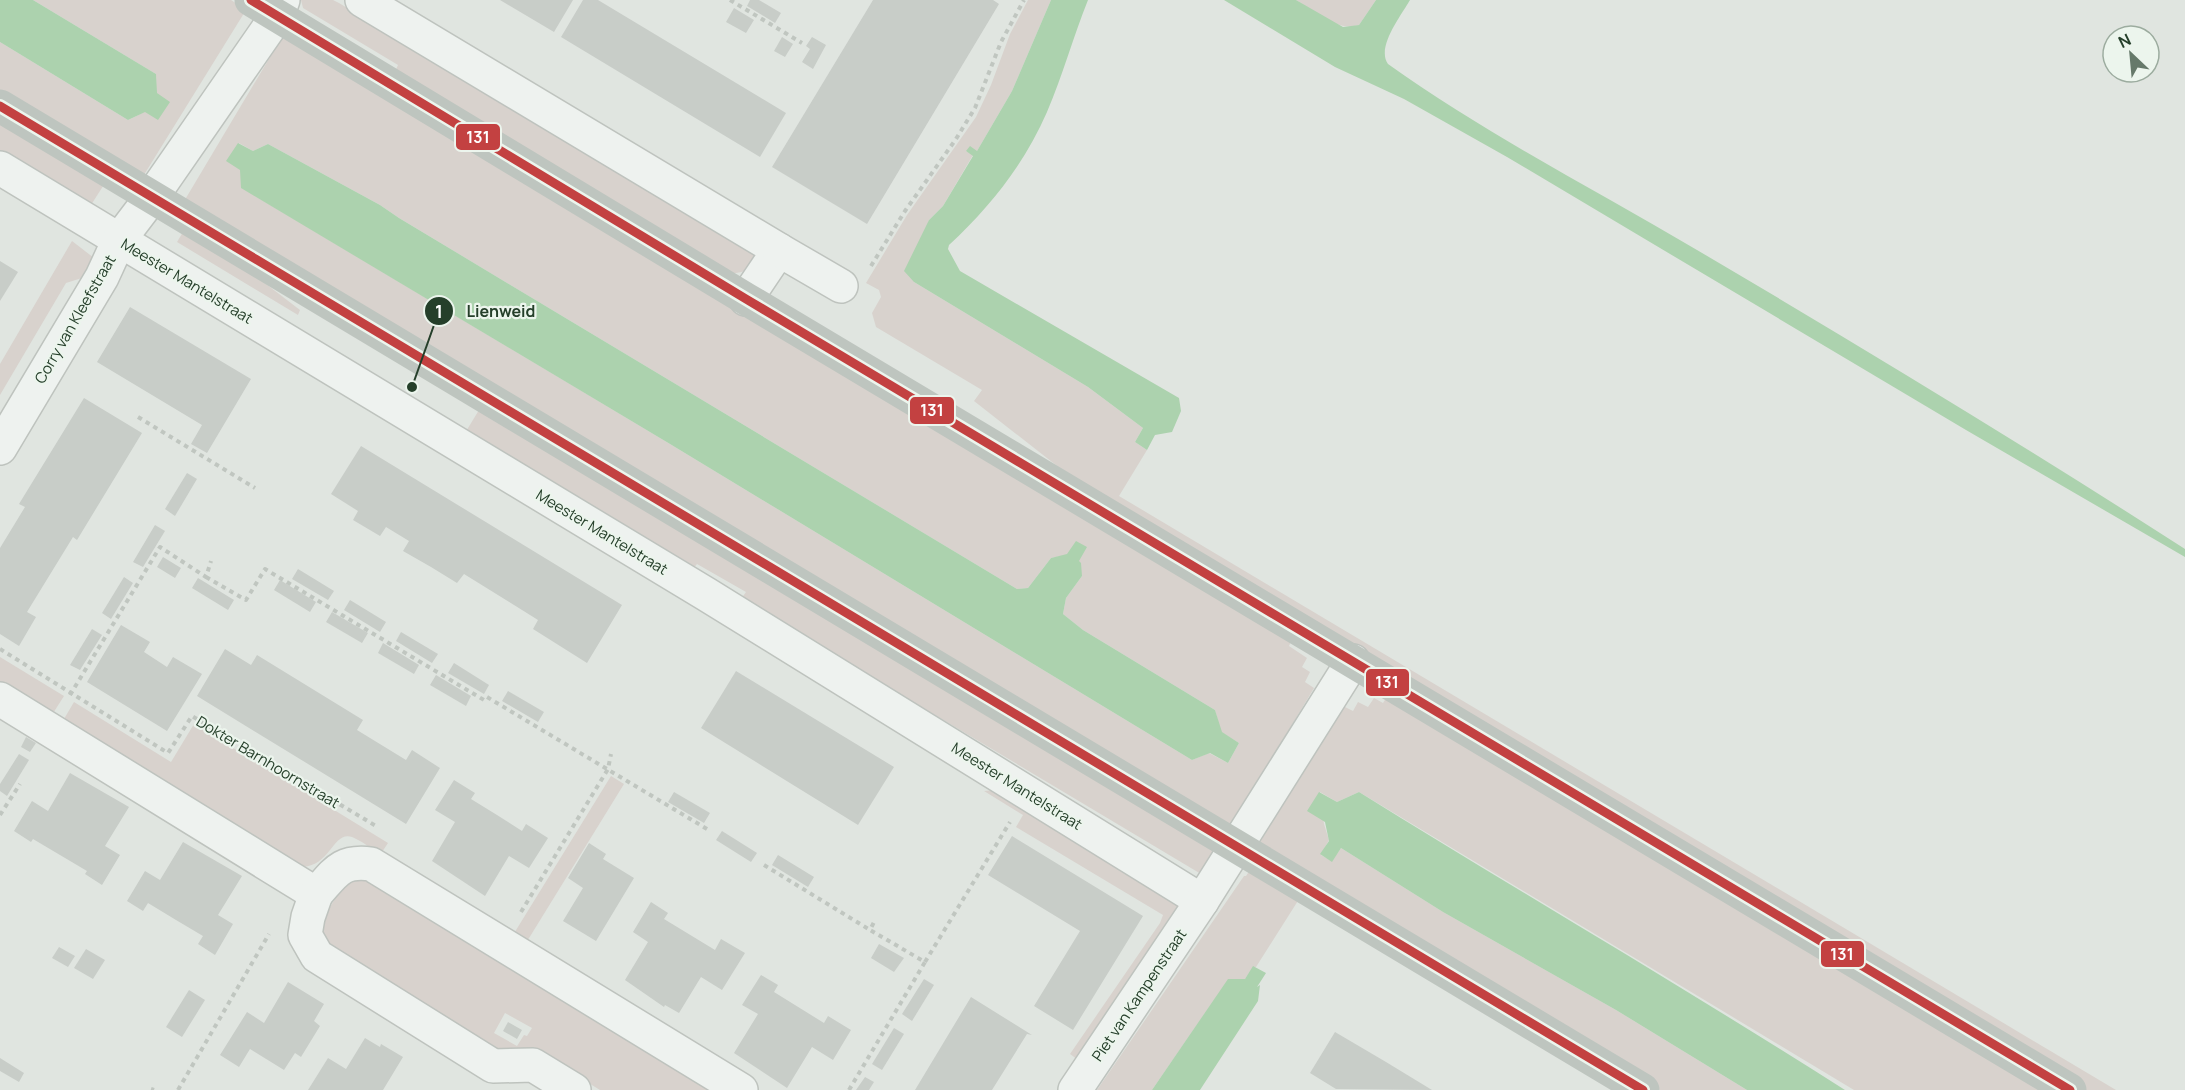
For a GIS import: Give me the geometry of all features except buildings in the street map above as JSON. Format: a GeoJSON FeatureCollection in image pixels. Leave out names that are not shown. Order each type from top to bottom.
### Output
{"type":"FeatureCollection","features":[{"type":"Feature","properties":{"kind":"street"},"geometry":{"type":"LineString","coordinates":[[362,0],[841,286]]}},
{"type":"Feature","properties":{"kind":"street"},"geometry":{"type":"LineString","coordinates":[[270,5],[746,299],[2070,1090]]}},
{"type":"Feature","properties":{"kind":"street","name":"Corry van Kleefstraat"},"geometry":{"type":"LineString","coordinates":[[0,448],[102,277],[119,240],[151,198],[270,5]]}},
{"type":"Feature","properties":{"kind":"street"},"geometry":{"type":"LineString","coordinates":[[0,106],[1643,1090]]}},
{"type":"Feature","properties":{"kind":"street","name":"Meester Mantelstraat"},"geometry":{"type":"LineString","coordinates":[[0,168],[706,594],[1202,901]]}},
{"type":"Feature","properties":{"kind":"street"},"geometry":{"type":"LineString","coordinates":[[746,299],[780,250]]}},
{"type":"Feature","properties":{"kind":"street","name":"Piet van Kampenstraat"},"geometry":{"type":"LineString","coordinates":[[1075,1090],[1202,901],[1353,661]]}},
{"type":"Feature","properties":{"kind":"street"},"geometry":{"type":"LineString","coordinates":[[0,699],[308,890]]}},
{"type":"Feature","properties":{"kind":"street"},"geometry":{"type":"LineString","coordinates":[[308,890],[339,869],[354,862],[371,864],[741,1090]]}},
{"type":"Feature","properties":{"kind":"street"},"geometry":{"type":"LineString","coordinates":[[308,890],[305,935],[317,956],[493,1066],[533,1065],[574,1090]]}},
{"type":"Feature","properties":{"kind":"path"},"geometry":{"type":"LineString","coordinates":[[730,0],[802,43]]}},
{"type":"Feature","properties":{"kind":"path"},"geometry":{"type":"LineString","coordinates":[[841,286],[853,294],[905,211],[956,139],[975,108],[1001,42],[1024,0]]}},
{"type":"Feature","properties":{"kind":"path"},"geometry":{"type":"LineString","coordinates":[[138,417],[255,488]]}},
{"type":"Feature","properties":{"kind":"path"},"geometry":{"type":"LineString","coordinates":[[49,729],[160,547],[246,600],[265,569],[484,700],[487,697],[707,829]]}},
{"type":"Feature","properties":{"kind":"path"},"geometry":{"type":"LineString","coordinates":[[206,577],[211,561]]}},
{"type":"Feature","properties":{"kind":"path","name":"Dokter Barnhoornstraat"},"geometry":{"type":"LineString","coordinates":[[0,649],[168,753],[192,716],[376,827]]}},
{"type":"Feature","properties":{"kind":"path"},"geometry":{"type":"LineString","coordinates":[[501,944],[608,769],[610,753]]}},
{"type":"Feature","properties":{"kind":"path"},"geometry":{"type":"LineString","coordinates":[[0,815],[20,784]]}},
{"type":"Feature","properties":{"kind":"path","name":"Meester Mantelstraat"},"geometry":{"type":"LineString","coordinates":[[849,1090],[1014,815]]}},
{"type":"Feature","properties":{"kind":"path"},"geometry":{"type":"LineString","coordinates":[[764,865],[925,963]]}},
{"type":"Feature","properties":{"kind":"path"},"geometry":{"type":"LineString","coordinates":[[178,1090],[308,890]]}},
{"type":"Feature","properties":{"kind":"path"},"geometry":{"type":"LineString","coordinates":[[870,930],[875,920]]}},
{"type":"Feature","properties":{"kind":"shaded area"},"geometry":{"type":"Polygon","coordinates":[[[0,0],[33,0],[156,74],[157,93],[170,102],[158,120],[145,112],[128,120],[0,42],[0,0]]]}},
{"type":"Feature","properties":{"kind":"shaded area"},"geometry":{"type":"Polygon","coordinates":[[[33,0],[231,0],[246,10],[142,178],[0,93],[0,42],[128,120],[148,108],[154,98],[156,74],[33,0]]]}},
{"type":"Feature","properties":{"kind":"shaded area"},"geometry":{"type":"Polygon","coordinates":[[[301,0],[333,0],[339,3],[761,257],[746,270],[726,273],[394,74],[398,65],[303,8],[301,0]]]}},
{"type":"Feature","properties":{"kind":"shaded area"},"geometry":{"type":"Polygon","coordinates":[[[1028,0],[1051,0],[1012,91],[977,151],[966,151],[973,155],[943,206],[929,220],[914,282],[1088,387],[1143,428],[1135,442],[1147,450],[1119,496],[2116,1090],[2086,1090],[1089,491],[974,401],[982,390],[876,327],[872,313],[881,297],[879,290],[866,283],[907,215],[976,117],[1010,34],[1028,0]]]}},
{"type":"Feature","properties":{"kind":"shaded area"},"geometry":{"type":"Polygon","coordinates":[[[1051,0],[1088,0],[1047,112],[1028,149],[1005,183],[979,215],[949,245],[948,249],[960,271],[1179,398],[1181,411],[1172,432],[1155,435],[1147,450],[1135,442],[1143,428],[1088,387],[914,282],[904,271],[929,220],[943,206],[973,156],[966,151],[970,146],[977,151],[1012,91],[1051,0]]]}},
{"type":"Feature","properties":{"kind":"shaded area"},"geometry":{"type":"Polygon","coordinates":[[[1224,0],[1296,0],[1343,27],[1359,25],[1376,0],[1410,0],[1387,40],[1385,57],[1388,64],[1502,138],[1759,286],[2004,435],[2185,549],[2185,557],[1966,430],[1507,157],[1404,99],[1335,67],[1224,0]]]}},
{"type":"Feature","properties":{"kind":"shaded area"},"geometry":{"type":"Polygon","coordinates":[[[1296,0],[1376,0],[1359,25],[1342,26],[1296,0]]]}},
{"type":"Feature","properties":{"kind":"shaded area"},"geometry":{"type":"Polygon","coordinates":[[[285,32],[1293,637],[1289,646],[1307,658],[1302,667],[1310,672],[1305,682],[1314,688],[1229,830],[183,203],[285,32]],[[239,143],[242,188],[1192,760],[1209,753],[1228,763],[1239,743],[1221,732],[1215,710],[1083,630],[1063,614],[1066,598],[1082,576],[1067,555],[1051,558],[1028,588],[1017,589],[380,205],[268,144],[253,151],[239,143]]]}},
{"type":"Feature","properties":{"kind":"shaded area"},"geometry":{"type":"Polygon","coordinates":[[[0,116],[107,180],[89,208],[0,154],[0,116]]]}},
{"type":"Feature","properties":{"kind":"shaded area"},"geometry":{"type":"Polygon","coordinates":[[[238,143],[253,151],[268,144],[380,205],[1017,589],[1028,588],[1051,558],[1067,554],[1076,541],[1087,547],[1079,561],[1082,576],[1066,598],[1063,614],[1083,630],[1215,710],[1222,732],[1239,743],[1228,763],[1210,753],[1192,760],[241,188],[240,170],[226,161],[238,143]]]}},
{"type":"Feature","properties":{"kind":"shaded area"},"geometry":{"type":"Polygon","coordinates":[[[186,227],[218,247],[300,310],[298,315],[177,242],[186,227]]]}},
{"type":"Feature","properties":{"kind":"shaded area"},"geometry":{"type":"Polygon","coordinates":[[[72,241],[94,258],[82,278],[66,283],[0,395],[0,364],[72,241]]]}},
{"type":"Feature","properties":{"kind":"shaded area"},"geometry":{"type":"Polygon","coordinates":[[[479,410],[1217,847],[1201,874],[741,599],[746,592],[697,564],[692,570],[465,433],[479,410]]]}},
{"type":"Feature","properties":{"kind":"shaded area"},"geometry":{"type":"Polygon","coordinates":[[[0,657],[64,696],[50,718],[0,687],[0,657]]]}},
{"type":"Feature","properties":{"kind":"shaded area"},"geometry":{"type":"Polygon","coordinates":[[[1388,695],[2048,1090],[1854,1090],[1359,792],[1337,802],[1320,792],[1324,824],[1329,840],[1321,855],[1332,861],[1341,848],[1443,912],[1616,1010],[1747,1090],[1660,1090],[1257,847],[1343,706],[1353,711],[1358,702],[1368,707],[1374,698],[1383,703],[1388,695]]]}},
{"type":"Feature","properties":{"kind":"shaded area"},"geometry":{"type":"Polygon","coordinates":[[[74,702],[171,762],[194,724],[388,843],[380,855],[352,837],[346,836],[340,839],[320,861],[303,867],[61,724],[74,702]]]}},
{"type":"Feature","properties":{"kind":"shaded area"},"geometry":{"type":"Polygon","coordinates":[[[611,776],[624,784],[526,943],[513,935],[611,776]]]}},
{"type":"Feature","properties":{"kind":"shaded area"},"geometry":{"type":"Polygon","coordinates":[[[995,790],[1186,905],[1081,1062],[1070,1054],[1160,923],[1163,915],[1016,827],[1023,815],[984,791],[995,790]]]}},
{"type":"Feature","properties":{"kind":"shaded area"},"geometry":{"type":"Polygon","coordinates":[[[1319,792],[1337,802],[1359,792],[1845,1090],[1747,1090],[1616,1010],[1443,912],[1341,848],[1332,862],[1320,854],[1329,841],[1325,822],[1307,811],[1319,792]]]}},
{"type":"Feature","properties":{"kind":"shaded area"},"geometry":{"type":"Polygon","coordinates":[[[1250,870],[1301,896],[1256,967],[1253,967],[1245,979],[1228,980],[1152,1090],[1097,1090],[1244,876],[1250,870]]]}},
{"type":"Feature","properties":{"kind":"shaded area"},"geometry":{"type":"Polygon","coordinates":[[[360,879],[369,879],[720,1090],[600,1090],[538,1052],[501,1053],[336,956],[323,936],[322,930],[326,916],[348,884],[360,879]],[[505,1013],[494,1033],[517,1046],[532,1028],[505,1013]]]}},
{"type":"Feature","properties":{"kind":"shaded area"},"geometry":{"type":"Polygon","coordinates":[[[1253,966],[1266,973],[1257,987],[1260,985],[1258,1001],[1200,1090],[1152,1090],[1228,979],[1245,979],[1253,966]]]}},
{"type":"Feature","properties":{"kind":"transit line","name":"131"},"geometry":{"type":"LineString","coordinates":[[251,0],[746,299],[2070,1090]]}},
{"type":"Feature","properties":{"kind":"transit line","name":"131"},"geometry":{"type":"LineString","coordinates":[[0,106],[1643,1090]]}},
{"type":"Feature","properties":{"kind":"place","name":"Lienweid"},"geometry":{"type":"Point","coordinates":[412,387]}}]}
